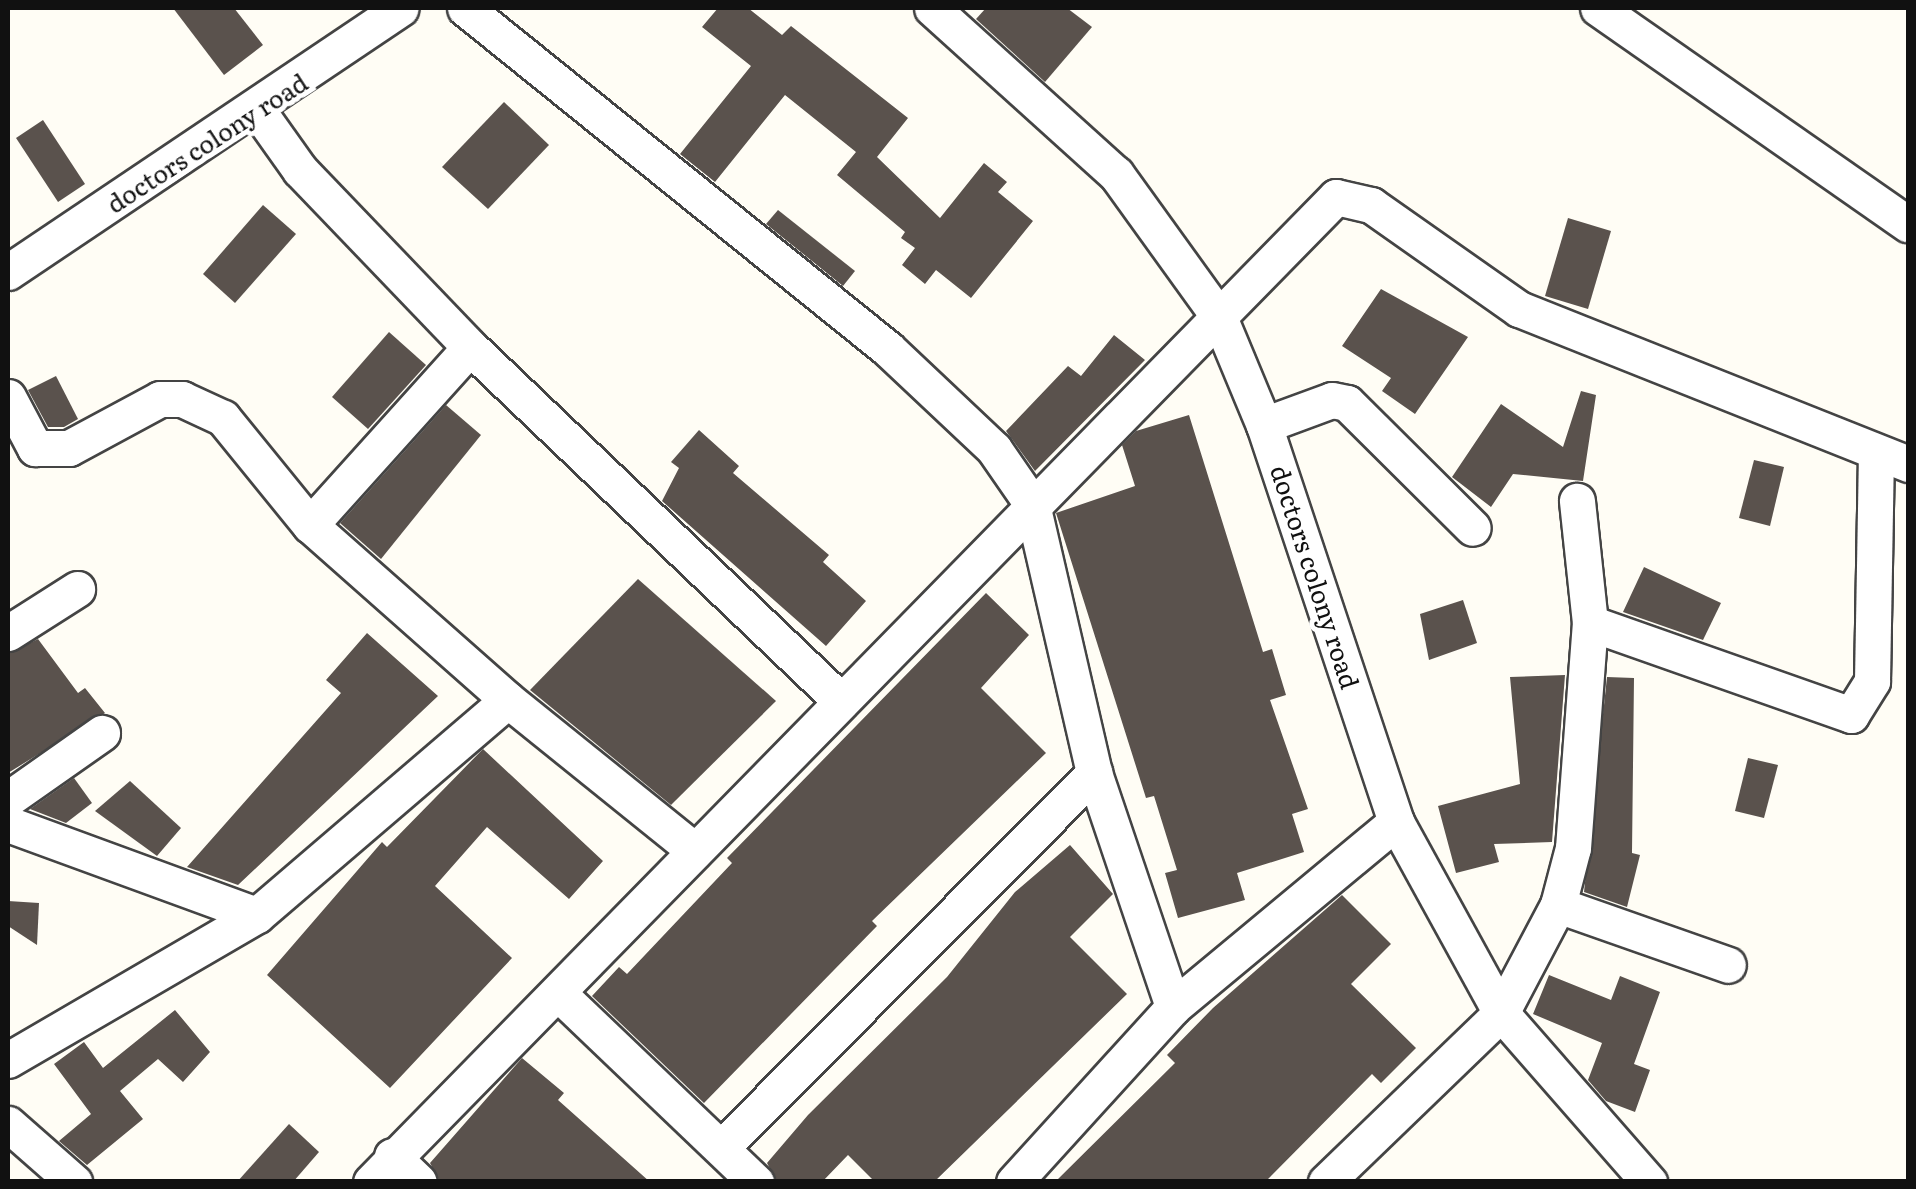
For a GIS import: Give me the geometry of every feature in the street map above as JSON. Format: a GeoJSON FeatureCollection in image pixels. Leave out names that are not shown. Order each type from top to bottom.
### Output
{"type":"FeatureCollection","features":[{"type":"Feature","properties":{"kind":"street","name":"doctors colony road"},"geometry":{"type":"LineString","coordinates":[[8,272],[258,111],[401,8]]}},
{"type":"Feature","properties":{"kind":"street"},"geometry":{"type":"LineString","coordinates":[[465,8],[888,349],[994,449],[1032,504],[1094,773],[1173,1007]]}},
{"type":"Feature","properties":{"kind":"street","name":"doctors colony road"},"geometry":{"type":"LineString","coordinates":[[932,8],[1116,174],[1218,317],[1264,425],[1396,822],[1502,1013],[1650,1182]]}},
{"type":"Feature","properties":{"kind":"street"},"geometry":{"type":"LineString","coordinates":[[1598,8],[1908,224]]}},
{"type":"Feature","properties":{"kind":"street"},"geometry":{"type":"LineString","coordinates":[[258,111],[311,181],[470,348],[840,700]]}},
{"type":"Feature","properties":{"kind":"street"},"geometry":{"type":"LineString","coordinates":[[419,1182],[381,1169],[1218,317],[1316,210],[1336,196],[1352,197],[1519,309],[1892,458],[1872,681],[1851,715],[1839,717],[1590,624]]}},
{"type":"Feature","properties":{"kind":"street"},"geometry":{"type":"LineString","coordinates":[[310,525],[470,348]]}},
{"type":"Feature","properties":{"kind":"street"},"geometry":{"type":"LineString","coordinates":[[8,397],[21,457],[68,448],[160,399],[182,398],[223,418],[310,525],[508,700],[696,850]]}},
{"type":"Feature","properties":{"kind":"street"},"geometry":{"type":"LineString","coordinates":[[1264,425],[1332,400],[1347,403],[1473,528]]}},
{"type":"Feature","properties":{"kind":"street"},"geometry":{"type":"LineString","coordinates":[[1326,1182],[1502,1013],[1558,906],[1573,848],[1590,624],[1577,501]]}},
{"type":"Feature","properties":{"kind":"street"},"geometry":{"type":"LineString","coordinates":[[8,633],[77,590]]}},
{"type":"Feature","properties":{"kind":"street"},"geometry":{"type":"LineString","coordinates":[[8,1060],[257,914],[508,700]]}},
{"type":"Feature","properties":{"kind":"street"},"geometry":{"type":"LineString","coordinates":[[8,799],[102,732]]}},
{"type":"Feature","properties":{"kind":"street"},"geometry":{"type":"LineString","coordinates":[[722,1147],[1094,773]]}},
{"type":"Feature","properties":{"kind":"street"},"geometry":{"type":"LineString","coordinates":[[1014,1182],[1173,1007],[1396,822]]}},
{"type":"Feature","properties":{"kind":"street"},"geometry":{"type":"LineString","coordinates":[[8,824],[257,914]]}},
{"type":"Feature","properties":{"kind":"street"},"geometry":{"type":"LineString","coordinates":[[1558,906],[1728,965]]}},
{"type":"Feature","properties":{"kind":"street"},"geometry":{"type":"LineString","coordinates":[[558,993],[756,1182]]}},
{"type":"Feature","properties":{"kind":"street"},"geometry":{"type":"LineString","coordinates":[[8,1124],[74,1182]]}},
{"type":"Feature","properties":{"kind":"building"},"geometry":{"type":"Polygon","coordinates":[[[173,8],[234,8],[263,45],[224,75],[173,8]]]}},
{"type":"Feature","properties":{"kind":"building"},"geometry":{"type":"Polygon","coordinates":[[[718,8],[748,8],[782,35],[791,26],[908,118],[877,157],[940,218],[984,163],[1007,182],[998,192],[1033,221],[971,298],[936,270],[925,284],[902,265],[915,248],[901,238],[905,232],[837,175],[856,152],[785,95],[715,182],[680,154],[751,66],[702,27],[718,8]]]}},
{"type":"Feature","properties":{"kind":"building"},"geometry":{"type":"Polygon","coordinates":[[[986,8],[1067,8],[1092,27],[1045,82],[976,19],[986,8]]]}},
{"type":"Feature","properties":{"kind":"building"},"geometry":{"type":"Polygon","coordinates":[[[504,102],[549,145],[488,209],[442,167],[504,102]]]}},
{"type":"Feature","properties":{"kind":"building"},"geometry":{"type":"Polygon","coordinates":[[[43,120],[85,184],[58,202],[16,138],[43,120]]]}},
{"type":"Feature","properties":{"kind":"building"},"geometry":{"type":"Polygon","coordinates":[[[263,205],[296,234],[235,303],[203,274],[263,205]]]}},
{"type":"Feature","properties":{"kind":"building"},"geometry":{"type":"Polygon","coordinates":[[[778,210],[855,271],[843,286],[766,224],[778,210]]]}},
{"type":"Feature","properties":{"kind":"building"},"geometry":{"type":"Polygon","coordinates":[[[1568,218],[1611,231],[1588,309],[1545,296],[1568,218]]]}},
{"type":"Feature","properties":{"kind":"building"},"geometry":{"type":"Polygon","coordinates":[[[1381,289],[1468,337],[1415,414],[1382,391],[1391,378],[1342,346],[1381,289]]]}},
{"type":"Feature","properties":{"kind":"building"},"geometry":{"type":"Polygon","coordinates":[[[389,332],[426,365],[368,429],[332,397],[389,332]]]}},
{"type":"Feature","properties":{"kind":"building"},"geometry":{"type":"Polygon","coordinates":[[[1114,335],[1145,360],[1035,471],[1006,431],[1068,366],[1081,376],[1114,335]]]}},
{"type":"Feature","properties":{"kind":"building"},"geometry":{"type":"Polygon","coordinates":[[[56,376],[78,419],[64,427],[48,427],[28,390],[56,376]]]}},
{"type":"Feature","properties":{"kind":"building"},"geometry":{"type":"Polygon","coordinates":[[[1581,391],[1596,395],[1583,481],[1513,474],[1491,507],[1452,477],[1501,404],[1563,447],[1581,391]]]}},
{"type":"Feature","properties":{"kind":"building"},"geometry":{"type":"Polygon","coordinates":[[[446,405],[481,435],[381,559],[340,523],[446,405]]]}},
{"type":"Feature","properties":{"kind":"building"},"geometry":{"type":"Polygon","coordinates":[[[1189,415],[1263,652],[1272,649],[1286,695],[1270,700],[1308,809],[1292,814],[1304,852],[1237,873],[1245,900],[1178,918],[1165,873],[1177,870],[1154,796],[1146,798],[1056,513],[1135,486],[1122,445],[1136,431],[1189,415]]]}},
{"type":"Feature","properties":{"kind":"building"},"geometry":{"type":"Polygon","coordinates":[[[699,430],[739,466],[733,473],[829,555],[823,562],[866,601],[826,646],[662,501],[679,468],[671,462],[699,430]]]}},
{"type":"Feature","properties":{"kind":"building"},"geometry":{"type":"Polygon","coordinates":[[[1754,460],[1784,467],[1770,526],[1739,518],[1754,460]]]}},
{"type":"Feature","properties":{"kind":"building"},"geometry":{"type":"Polygon","coordinates":[[[1644,567],[1721,603],[1703,640],[1623,612],[1644,567]]]}},
{"type":"Feature","properties":{"kind":"building"},"geometry":{"type":"Polygon","coordinates":[[[638,579],[776,701],[671,805],[530,690],[638,579]]]}},
{"type":"Feature","properties":{"kind":"building"},"geometry":{"type":"Polygon","coordinates":[[[986,593],[1029,635],[981,688],[1046,753],[872,921],[877,926],[704,1103],[592,996],[619,967],[627,974],[732,863],[727,858],[986,593]]]}},
{"type":"Feature","properties":{"kind":"building"},"geometry":{"type":"Polygon","coordinates":[[[1463,600],[1477,643],[1429,660],[1420,614],[1463,600]]]}},
{"type":"Feature","properties":{"kind":"building"},"geometry":{"type":"Polygon","coordinates":[[[367,633],[438,696],[238,885],[187,867],[341,693],[326,680],[367,633]]]}},
{"type":"Feature","properties":{"kind":"building"},"geometry":{"type":"Polygon","coordinates":[[[38,639],[78,693],[85,688],[105,713],[8,773],[8,654],[38,639]]]}},
{"type":"Feature","properties":{"kind":"building"},"geometry":{"type":"Polygon","coordinates":[[[1565,675],[1552,842],[1494,844],[1499,862],[1456,873],[1438,806],[1520,784],[1510,677],[1565,675]]]}},
{"type":"Feature","properties":{"kind":"building"},"geometry":{"type":"Polygon","coordinates":[[[1607,677],[1634,678],[1632,853],[1640,855],[1627,907],[1584,892],[1607,677]]]}},
{"type":"Feature","properties":{"kind":"building"},"geometry":{"type":"Polygon","coordinates":[[[483,749],[603,861],[569,899],[487,827],[435,886],[512,958],[390,1088],[267,975],[382,842],[387,847],[483,749]]]}},
{"type":"Feature","properties":{"kind":"building"},"geometry":{"type":"Polygon","coordinates":[[[1748,758],[1778,765],[1764,818],[1735,811],[1748,758]]]}},
{"type":"Feature","properties":{"kind":"building"},"geometry":{"type":"Polygon","coordinates":[[[74,778],[92,803],[66,823],[30,809],[74,778]]]}},
{"type":"Feature","properties":{"kind":"building"},"geometry":{"type":"Polygon","coordinates":[[[130,781],[181,828],[157,856],[95,811],[130,781]]]}},
{"type":"Feature","properties":{"kind":"building"},"geometry":{"type":"Polygon","coordinates":[[[1070,845],[1113,894],[1070,937],[1127,994],[934,1182],[875,1182],[848,1155],[822,1182],[777,1182],[767,1163],[808,1115],[947,977],[1015,892],[1070,845]]]}},
{"type":"Feature","properties":{"kind":"building"},"geometry":{"type":"Polygon","coordinates":[[[1342,895],[1391,944],[1351,984],[1416,1048],[1381,1083],[1372,1074],[1265,1182],[1055,1182],[1175,1063],[1167,1055],[1213,1008],[1342,895]]]}},
{"type":"Feature","properties":{"kind":"building"},"geometry":{"type":"Polygon","coordinates":[[[8,901],[39,903],[37,945],[8,926],[8,901]]]}},
{"type":"Feature","properties":{"kind":"building"},"geometry":{"type":"Polygon","coordinates":[[[1549,975],[1611,1000],[1620,976],[1660,992],[1634,1064],[1650,1070],[1635,1112],[1606,1101],[1588,1080],[1602,1043],[1533,1014],[1549,975]]]}},
{"type":"Feature","properties":{"kind":"building"},"geometry":{"type":"Polygon","coordinates":[[[175,1010],[210,1052],[183,1082],[158,1059],[120,1091],[143,1119],[87,1165],[59,1141],[91,1114],[54,1064],[84,1042],[103,1068],[175,1010]]]}},
{"type":"Feature","properties":{"kind":"building"},"geometry":{"type":"Polygon","coordinates":[[[522,1058],[564,1093],[558,1100],[650,1182],[440,1182],[430,1163],[522,1058]]]}},
{"type":"Feature","properties":{"kind":"building"},"geometry":{"type":"Polygon","coordinates":[[[289,1124],[319,1152],[293,1182],[237,1182],[289,1124]]]}}]}
